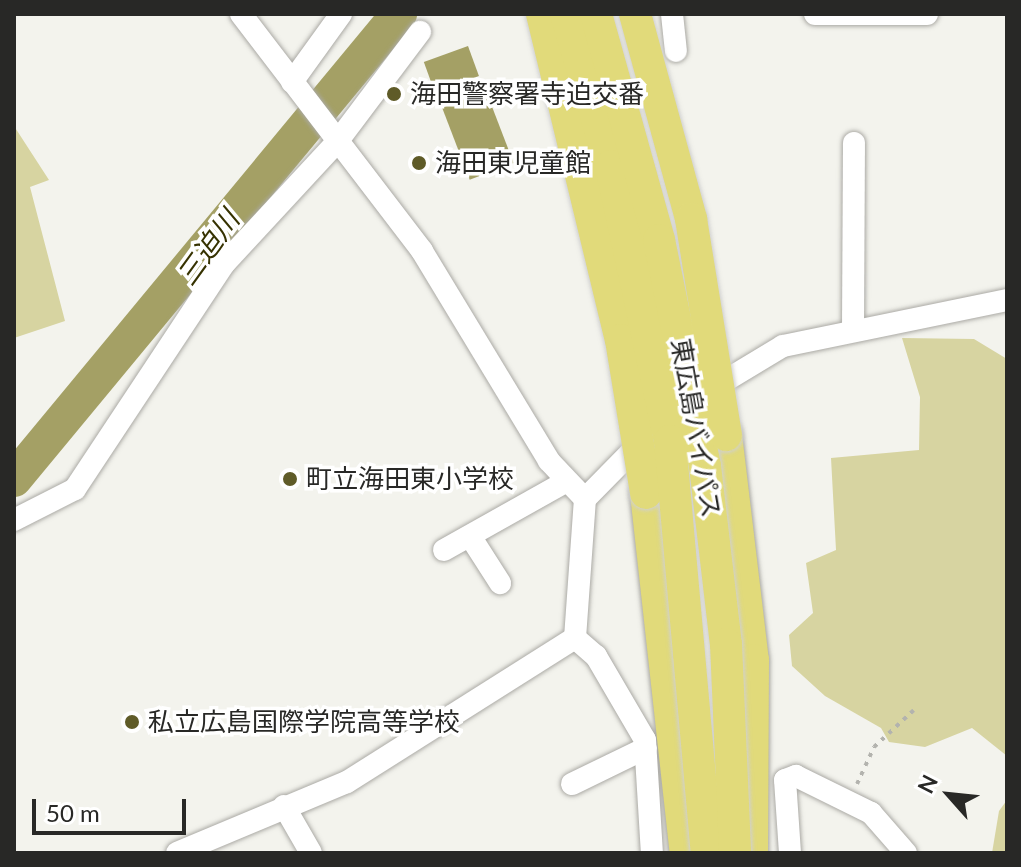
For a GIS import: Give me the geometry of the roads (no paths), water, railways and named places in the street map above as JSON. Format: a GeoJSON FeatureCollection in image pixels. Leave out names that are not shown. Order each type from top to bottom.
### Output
{"type":"FeatureCollection","features":[{"type":"Feature","properties":{"kind":"highway"},"geometry":{"type":"LineString","coordinates":[[542,14],[621,340],[646,493],[686,853]]}},
{"type":"Feature","properties":{"kind":"highway","name":"東広島バイパス"},"geometry":{"type":"LineString","coordinates":[[566,14],[611,166],[670,441],[707,853]]}},
{"type":"Feature","properties":{"kind":"highway","name":"東広島バイパス"},"geometry":{"type":"LineString","coordinates":[[596,14],[659,240],[705,466],[726,644],[735,853]]}},
{"type":"Feature","properties":{"kind":"highway"},"geometry":{"type":"LineString","coordinates":[[635,14],[691,219],[726,435],[753,660],[752,853]]}},
{"type":"Feature","properties":{"kind":"street"},"geometry":{"type":"LineString","coordinates":[[241,14],[422,251],[565,482],[585,499]]}},
{"type":"Feature","properties":{"kind":"street"},"geometry":{"type":"LineString","coordinates":[[295,87],[341,14]]}},
{"type":"Feature","properties":{"kind":"street"},"geometry":{"type":"LineString","coordinates":[[672,14],[676,51]]}},
{"type":"Feature","properties":{"kind":"street"},"geometry":{"type":"LineString","coordinates":[[815,14],[927,14]]}},
{"type":"Feature","properties":{"kind":"street"},"geometry":{"type":"LineString","coordinates":[[14,520],[75,489],[224,264],[420,32]]}},
{"type":"Feature","properties":{"kind":"street"},"geometry":{"type":"LineString","coordinates":[[853,329],[854,143]]}},
{"type":"Feature","properties":{"kind":"street"},"geometry":{"type":"LineString","coordinates":[[575,638],[585,499],[660,426],[750,360],[853,329],[1007,300]]}},
{"type":"Feature","properties":{"kind":"street"},"geometry":{"type":"LineString","coordinates":[[444,550],[565,482]]}},
{"type":"Feature","properties":{"kind":"street"},"geometry":{"type":"LineString","coordinates":[[470,536],[500,583]]}},
{"type":"Feature","properties":{"kind":"street"},"geometry":{"type":"LineString","coordinates":[[575,638],[596,656],[646,748],[652,853]]}},
{"type":"Feature","properties":{"kind":"street"},"geometry":{"type":"LineString","coordinates":[[177,853],[211,846],[284,806],[347,782],[575,638]]}},
{"type":"Feature","properties":{"kind":"street"},"geometry":{"type":"LineString","coordinates":[[572,784],[646,748]]}},
{"type":"Feature","properties":{"kind":"street"},"geometry":{"type":"LineString","coordinates":[[790,853],[785,780],[796,776],[850,801],[906,853]]}},
{"type":"Feature","properties":{"kind":"street"},"geometry":{"type":"LineString","coordinates":[[284,806],[311,853]]}},
{"type":"Feature","properties":{"kind":"waterway","name":"三迫川"},"geometry":{"type":"LineString","coordinates":[[14,479],[399,14]]}},
{"type":"Feature","properties":{"kind":"place","name":"海田警察署寺迫交番"},"geometry":{"type":"Point","coordinates":[394,94]}},
{"type":"Feature","properties":{"kind":"place","name":"海田東児童館"},"geometry":{"type":"Point","coordinates":[419,163]}},
{"type":"Feature","properties":{"kind":"place","name":"町立海田東小学校"},"geometry":{"type":"Point","coordinates":[290,479]}},
{"type":"Feature","properties":{"kind":"place","name":"私立広島国際学院高等学校"},"geometry":{"type":"Point","coordinates":[132,722]}}]}
